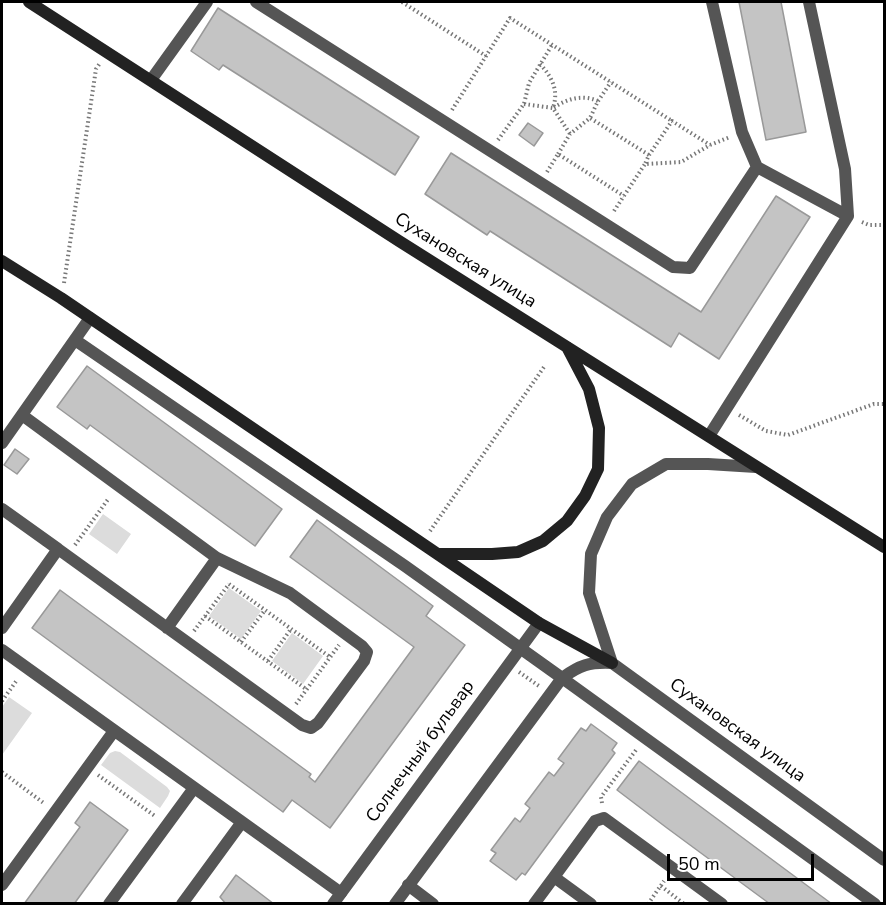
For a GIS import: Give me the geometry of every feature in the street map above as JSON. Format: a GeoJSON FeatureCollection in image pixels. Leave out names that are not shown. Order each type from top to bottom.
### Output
{"type":"FeatureCollection","features":[{"type":"Feature","properties":{"kind":"street","name":"Сухановская улица"},"geometry":{"type":"LineString","coordinates":[[29,2],[885,547]]}},
{"type":"Feature","properties":{"kind":"street"},"geometry":{"type":"LineString","coordinates":[[151,81],[207,2]]}},
{"type":"Feature","properties":{"kind":"street"},"geometry":{"type":"LineString","coordinates":[[256,2],[673,267],[690,268],[758,166]]}},
{"type":"Feature","properties":{"kind":"street"},"geometry":{"type":"LineString","coordinates":[[712,2],[742,132],[758,166],[848,216]]}},
{"type":"Feature","properties":{"kind":"street"},"geometry":{"type":"LineString","coordinates":[[709,436],[848,216],[845,169],[809,2]]}},
{"type":"Feature","properties":{"kind":"street"},"geometry":{"type":"LineString","coordinates":[[2,261],[61,298],[538,623],[612,663]]}},
{"type":"Feature","properties":{"kind":"street"},"geometry":{"type":"LineString","coordinates":[[2,443],[90,318]]}},
{"type":"Feature","properties":{"kind":"street"},"geometry":{"type":"LineString","coordinates":[[75,340],[405,566],[875,903]]}},
{"type":"Feature","properties":{"kind":"street"},"geometry":{"type":"LineString","coordinates":[[437,554],[518,552],[543,542],[567,521],[585,496],[598,469],[599,428],[588,389],[566,346]]}},
{"type":"Feature","properties":{"kind":"street"},"geometry":{"type":"LineString","coordinates":[[2,509],[302,725],[311,728],[318,723],[364,661],[367,652],[290,593],[217,558],[22,415]]}},
{"type":"Feature","properties":{"kind":"street"},"geometry":{"type":"LineString","coordinates":[[612,663],[589,593],[591,554],[607,517],[632,484],[666,464],[756,467]]}},
{"type":"Feature","properties":{"kind":"street"},"geometry":{"type":"LineString","coordinates":[[2,628],[63,553]]}},
{"type":"Feature","properties":{"kind":"street"},"geometry":{"type":"LineString","coordinates":[[167,628],[217,558]]}},
{"type":"Feature","properties":{"kind":"street","name":"Солнечный бульвар"},"geometry":{"type":"LineString","coordinates":[[337,898],[538,623]]}},
{"type":"Feature","properties":{"kind":"street"},"geometry":{"type":"LineString","coordinates":[[2,650],[242,822],[337,898]]}},
{"type":"Feature","properties":{"kind":"street"},"geometry":{"type":"LineString","coordinates":[[395,903],[562,678],[577,667],[593,662],[612,663]]}},
{"type":"Feature","properties":{"kind":"street","name":"Сухановская улица"},"geometry":{"type":"LineString","coordinates":[[612,663],[885,860]]}},
{"type":"Feature","properties":{"kind":"street"},"geometry":{"type":"LineString","coordinates":[[2,885],[114,730]]}},
{"type":"Feature","properties":{"kind":"street"},"geometry":{"type":"LineString","coordinates":[[109,903],[194,788]]}},
{"type":"Feature","properties":{"kind":"street"},"geometry":{"type":"LineString","coordinates":[[534,903],[595,821],[604,818],[722,903]]}},
{"type":"Feature","properties":{"kind":"street"},"geometry":{"type":"LineString","coordinates":[[182,903],[242,822]]}},
{"type":"Feature","properties":{"kind":"street"},"geometry":{"type":"LineString","coordinates":[[554,877],[591,903]]}},
{"type":"Feature","properties":{"kind":"street"},"geometry":{"type":"LineString","coordinates":[[408,885],[433,903]]}},
{"type":"Feature","properties":{"kind":"path"},"geometry":{"type":"LineString","coordinates":[[402,2],[486,56]]}},
{"type":"Feature","properties":{"kind":"path"},"geometry":{"type":"LineString","coordinates":[[445,122],[510,18],[710,145]]}},
{"type":"Feature","properties":{"kind":"path"},"geometry":{"type":"LineString","coordinates":[[490,151],[524,104],[529,83],[552,45]]}},
{"type":"Feature","properties":{"kind":"path"},"geometry":{"type":"LineString","coordinates":[[61,298],[96,69],[106,52]]}},
{"type":"Feature","properties":{"kind":"path"},"geometry":{"type":"LineString","coordinates":[[540,64],[549,73],[555,88],[556,97],[553,108],[570,134]]}},
{"type":"Feature","properties":{"kind":"path"},"geometry":{"type":"LineString","coordinates":[[540,182],[570,134],[590,118],[611,82]]}},
{"type":"Feature","properties":{"kind":"path"},"geometry":{"type":"LineString","coordinates":[[524,104],[553,108],[562,102],[583,97],[598,101]]}},
{"type":"Feature","properties":{"kind":"path"},"geometry":{"type":"LineString","coordinates":[[590,118],[649,155]]}},
{"type":"Feature","properties":{"kind":"path"},"geometry":{"type":"LineString","coordinates":[[605,224],[672,121]]}},
{"type":"Feature","properties":{"kind":"path"},"geometry":{"type":"LineString","coordinates":[[645,164],[681,162],[710,145],[742,132]]}},
{"type":"Feature","properties":{"kind":"path"},"geometry":{"type":"LineString","coordinates":[[558,154],[624,196]]}},
{"type":"Feature","properties":{"kind":"path"},"geometry":{"type":"LineString","coordinates":[[848,216],[869,225],[885,225]]}},
{"type":"Feature","properties":{"kind":"path"},"geometry":{"type":"LineString","coordinates":[[422,543],[544,367]]}},
{"type":"Feature","properties":{"kind":"path"},"geometry":{"type":"LineString","coordinates":[[727,408],[766,431],[788,435],[874,404],[885,404]]}},
{"type":"Feature","properties":{"kind":"path"},"geometry":{"type":"LineString","coordinates":[[63,553],[119,485]]}},
{"type":"Feature","properties":{"kind":"path"},"geometry":{"type":"LineString","coordinates":[[186,642],[240,569]]}},
{"type":"Feature","properties":{"kind":"path"},"geometry":{"type":"LineString","coordinates":[[229,584],[330,657]]}},
{"type":"Feature","properties":{"kind":"path"},"geometry":{"type":"LineString","coordinates":[[241,642],[265,610]]}},
{"type":"Feature","properties":{"kind":"path"},"geometry":{"type":"LineString","coordinates":[[206,616],[306,689]]}},
{"type":"Feature","properties":{"kind":"path"},"geometry":{"type":"LineString","coordinates":[[268,662],[291,629]]}},
{"type":"Feature","properties":{"kind":"path"},"geometry":{"type":"LineString","coordinates":[[288,715],[346,635]]}},
{"type":"Feature","properties":{"kind":"path"},"geometry":{"type":"LineString","coordinates":[[2,701],[26,667]]}},
{"type":"Feature","properties":{"kind":"path"},"geometry":{"type":"LineString","coordinates":[[518,672],[539,686]]}},
{"type":"Feature","properties":{"kind":"path"},"geometry":{"type":"LineString","coordinates":[[604,818],[601,797],[636,750]]}},
{"type":"Feature","properties":{"kind":"path"},"geometry":{"type":"LineString","coordinates":[[87,767],[167,825]]}},
{"type":"Feature","properties":{"kind":"path"},"geometry":{"type":"LineString","coordinates":[[2,772],[56,811]]}},
{"type":"Feature","properties":{"kind":"path"},"geometry":{"type":"LineString","coordinates":[[648,903],[674,868]]}},
{"type":"Feature","properties":{"kind":"path"},"geometry":{"type":"LineString","coordinates":[[661,886],[684,903]]}},
{"type":"Feature","properties":{"kind":"shaded area"},"geometry":{"type":"Polygon","coordinates":[[[103,514],[131,534],[117,554],[89,534],[103,514]]]}},
{"type":"Feature","properties":{"kind":"shaded area"},"geometry":{"type":"Polygon","coordinates":[[[229,588],[261,611],[241,639],[209,616],[229,588]]]}},
{"type":"Feature","properties":{"kind":"shaded area"},"geometry":{"type":"Polygon","coordinates":[[[292,633],[323,656],[303,684],[272,661],[292,633]]]}},
{"type":"Feature","properties":{"kind":"shaded area"},"geometry":{"type":"Polygon","coordinates":[[[9,697],[32,713],[2,755],[2,707],[9,697]]]}},
{"type":"Feature","properties":{"kind":"shaded area"},"geometry":{"type":"Polygon","coordinates":[[[120,752],[167,787],[170,791],[160,808],[101,765],[110,753],[120,752]]]}},
{"type":"Feature","properties":{"kind":"building"},"geometry":{"type":"Polygon","coordinates":[[[739,2],[781,2],[806,132],[766,140],[739,2]]]}},
{"type":"Feature","properties":{"kind":"building"},"geometry":{"type":"Polygon","coordinates":[[[218,8],[419,137],[395,175],[223,65],[219,70],[191,51],[218,8]]]}},
{"type":"Feature","properties":{"kind":"building"},"geometry":{"type":"Polygon","coordinates":[[[528,123],[543,133],[534,146],[519,135],[528,123]]]}},
{"type":"Feature","properties":{"kind":"building"},"geometry":{"type":"Polygon","coordinates":[[[451,153],[701,312],[776,196],[810,217],[719,359],[679,333],[671,347],[490,231],[487,235],[425,194],[451,153]]]}},
{"type":"Feature","properties":{"kind":"building"},"geometry":{"type":"Polygon","coordinates":[[[87,366],[282,509],[255,546],[90,425],[87,429],[57,407],[87,366]]]}},
{"type":"Feature","properties":{"kind":"building"},"geometry":{"type":"Polygon","coordinates":[[[15,449],[29,459],[17,474],[4,465],[15,449]]]}},
{"type":"Feature","properties":{"kind":"building"},"geometry":{"type":"Polygon","coordinates":[[[317,520],[433,606],[426,616],[465,645],[330,828],[292,800],[283,812],[32,628],[60,590],[311,774],[309,777],[315,782],[414,647],[290,557],[317,520]]]}},
{"type":"Feature","properties":{"kind":"building"},"geometry":{"type":"Polygon","coordinates":[[[591,724],[617,743],[612,750],[615,753],[525,875],[522,873],[516,880],[490,861],[496,853],[491,850],[515,818],[520,822],[530,808],[525,804],[549,772],[554,776],[564,763],[558,759],[581,728],[586,731],[591,724]]]}},
{"type":"Feature","properties":{"kind":"building"},"geometry":{"type":"Polygon","coordinates":[[[639,761],[832,904],[770,904],[667,828],[617,790],[639,761]]]}},
{"type":"Feature","properties":{"kind":"building"},"geometry":{"type":"Polygon","coordinates":[[[90,802],[128,830],[74,904],[24,904],[80,827],[75,823],[90,802]]]}},
{"type":"Feature","properties":{"kind":"building"},"geometry":{"type":"Polygon","coordinates":[[[236,875],[274,904],[226,904],[220,897],[236,875]]]}}]}
